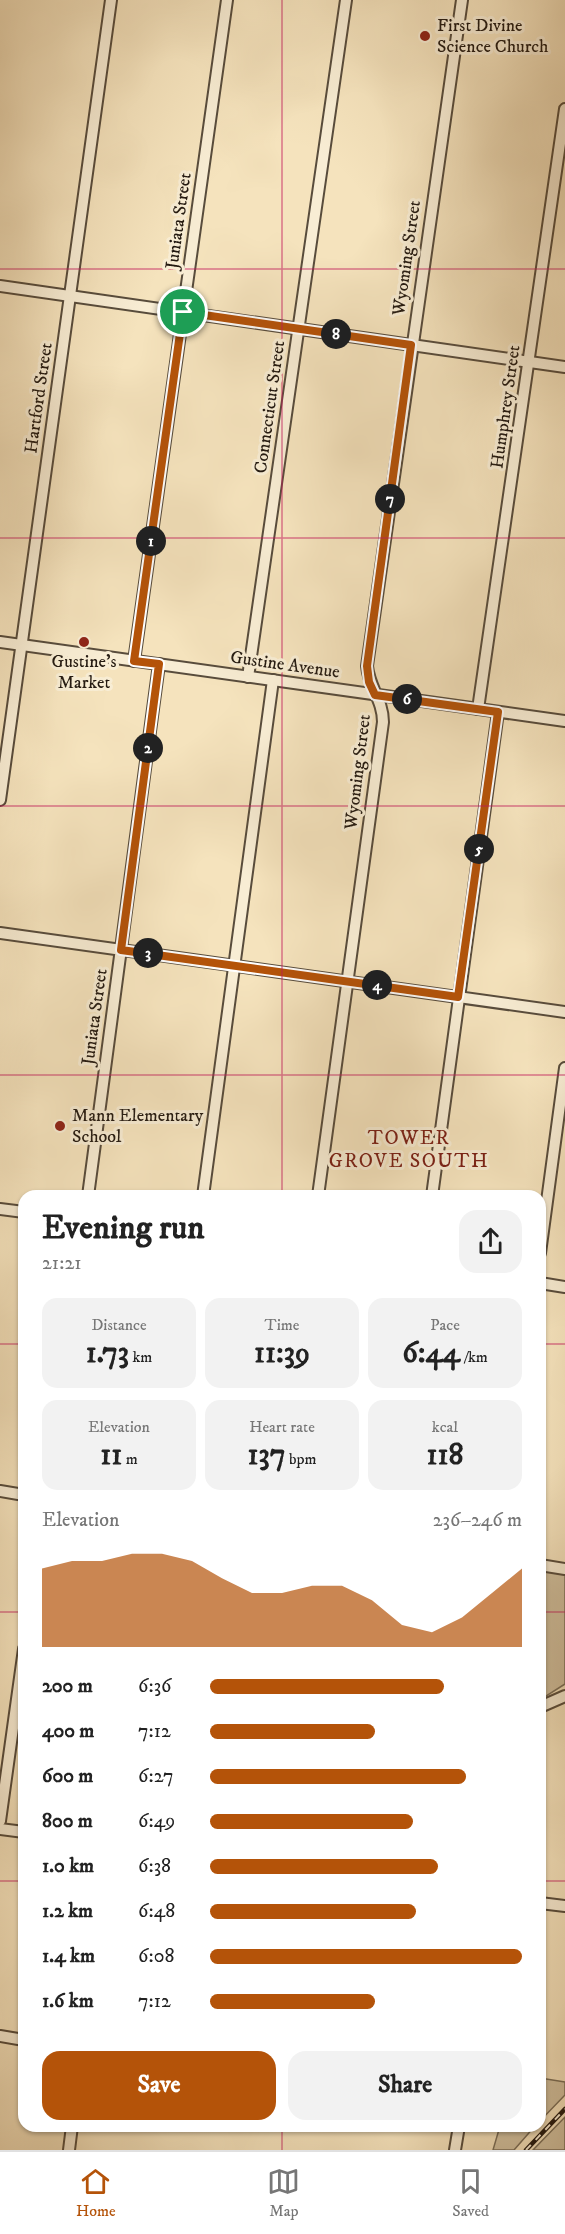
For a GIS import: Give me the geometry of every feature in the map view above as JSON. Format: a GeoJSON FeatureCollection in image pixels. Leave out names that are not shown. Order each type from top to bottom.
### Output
{"type":"FeatureCollection","features":[{"type":"Feature","properties":{"kind":"street","name":"Hartford Street"},"geometry":{"type":"LineString","coordinates":[[0,800],[111,0]]}},
{"type":"Feature","properties":{"kind":"street","name":"Juniata Street"},"geometry":{"type":"LineString","coordinates":[[134,661],[227,0]]}},
{"type":"Feature","properties":{"kind":"street","name":"Connecticut Street"},"geometry":{"type":"LineString","coordinates":[[248,677],[346,0]]}},
{"type":"Feature","properties":{"kind":"street","name":"Wyoming Street"},"geometry":{"type":"LineString","coordinates":[[319,1190],[383,722],[383,709],[369,682],[367,666],[462,0]]}},
{"type":"Feature","properties":{"kind":"street","name":"Humphrey Street"},"geometry":{"type":"LineString","coordinates":[[478,709],[565,109]]}},
{"type":"Feature","properties":{"kind":"street"},"geometry":{"type":"LineString","coordinates":[[0,286],[565,367]]}},
{"type":"Feature","properties":{"kind":"street","name":"Gustine Avenue"},"geometry":{"type":"LineString","coordinates":[[0,642],[565,722]]}},
{"type":"Feature","properties":{"kind":"street","name":"Juniata Street"},"geometry":{"type":"LineString","coordinates":[[89,1190],[159,664]]}},
{"type":"Feature","properties":{"kind":"street"},"geometry":{"type":"LineString","coordinates":[[204,1190],[273,680]]}},
{"type":"Feature","properties":{"kind":"street"},"geometry":{"type":"LineString","coordinates":[[433,1190],[498,712]]}},
{"type":"Feature","properties":{"kind":"street"},"geometry":{"type":"LineString","coordinates":[[0,933],[565,1012]]}},
{"type":"Feature","properties":{"kind":"street"},"geometry":{"type":"LineString","coordinates":[[546,1209],[565,1068]]}},
{"type":"Feature","properties":{"kind":"street"},"geometry":{"type":"LineString","coordinates":[[0,1209],[18,1211]]}},
{"type":"Feature","properties":{"kind":"street"},"geometry":{"type":"LineString","coordinates":[[546,1284],[565,1287]]}},
{"type":"Feature","properties":{"kind":"street"},"geometry":{"type":"LineString","coordinates":[[0,1491],[18,1494]]}},
{"type":"Feature","properties":{"kind":"street"},"geometry":{"type":"LineString","coordinates":[[546,1566],[565,1569]]}},
{"type":"Feature","properties":{"kind":"street"},"geometry":{"type":"LineString","coordinates":[[0,1821],[18,1692]]}},
{"type":"Feature","properties":{"kind":"street"},"geometry":{"type":"LineString","coordinates":[[546,1704],[565,1696]]}},
{"type":"Feature","properties":{"kind":"street"},"geometry":{"type":"LineString","coordinates":[[0,1829],[18,1831]]}},
{"type":"Feature","properties":{"kind":"street"},"geometry":{"type":"LineString","coordinates":[[546,1903],[565,1906]]}},
{"type":"Feature","properties":{"kind":"street"},"geometry":{"type":"LineString","coordinates":[[0,2036],[18,2039]]}},
{"type":"Feature","properties":{"kind":"street"},"geometry":{"type":"LineString","coordinates":[[69,2150],[71,2132]]}},
{"type":"Feature","properties":{"kind":"street"},"geometry":{"type":"LineString","coordinates":[[455,2150],[458,2132]]}},
{"type":"Feature","properties":{"kind":"shaded area"},"geometry":{"type":"Polygon","coordinates":[[[546,1572],[565,1574],[565,1684],[546,1696],[546,1572]]]}},
{"type":"Feature","properties":{"kind":"shaded area"},"geometry":{"type":"Polygon","coordinates":[[[546,2079],[565,2082],[565,2095],[546,2115],[546,2079]]]}},
{"type":"Feature","properties":{"kind":"shaded area"},"geometry":{"type":"Polygon","coordinates":[[[565,2117],[565,2150],[533,2150],[565,2117]]]}},
{"type":"Feature","properties":{"kind":"shaded area"},"geometry":{"type":"Polygon","coordinates":[[[498,2132],[530,2132],[514,2150],[493,2150],[498,2132]]]}},
{"type":"Feature","properties":{"kind":"railway"},"geometry":{"type":"LineString","coordinates":[[546,2129],[565,2109]]}},
{"type":"Feature","properties":{"kind":"railway"},"geometry":{"type":"LineString","coordinates":[[526,2150],[543,2132]]}},
{"type":"Feature","properties":{"kind":"place","name":"First Divine Science Church"},"geometry":{"type":"Point","coordinates":[425,36]}},
{"type":"Feature","properties":{"kind":"place","name":"Gustine's Market"},"geometry":{"type":"Point","coordinates":[84,642]}},
{"type":"Feature","properties":{"kind":"place","name":"Mann Elementary School"},"geometry":{"type":"Point","coordinates":[60,1126]}},
{"type":"Feature","properties":{"kind":"district","name":"TOWER GROVE SOUTH"},"geometry":{"type":"Point","coordinates":[409,1150]}},
{"type":"Feature","properties":{"kind":"route"},"geometry":{"type":"LineString","coordinates":[[183,312],[411,345],[367,666],[369,682],[375,695],[498,712],[458,997],[121,950],[159,664],[134,661],[183,312]]}}]}
